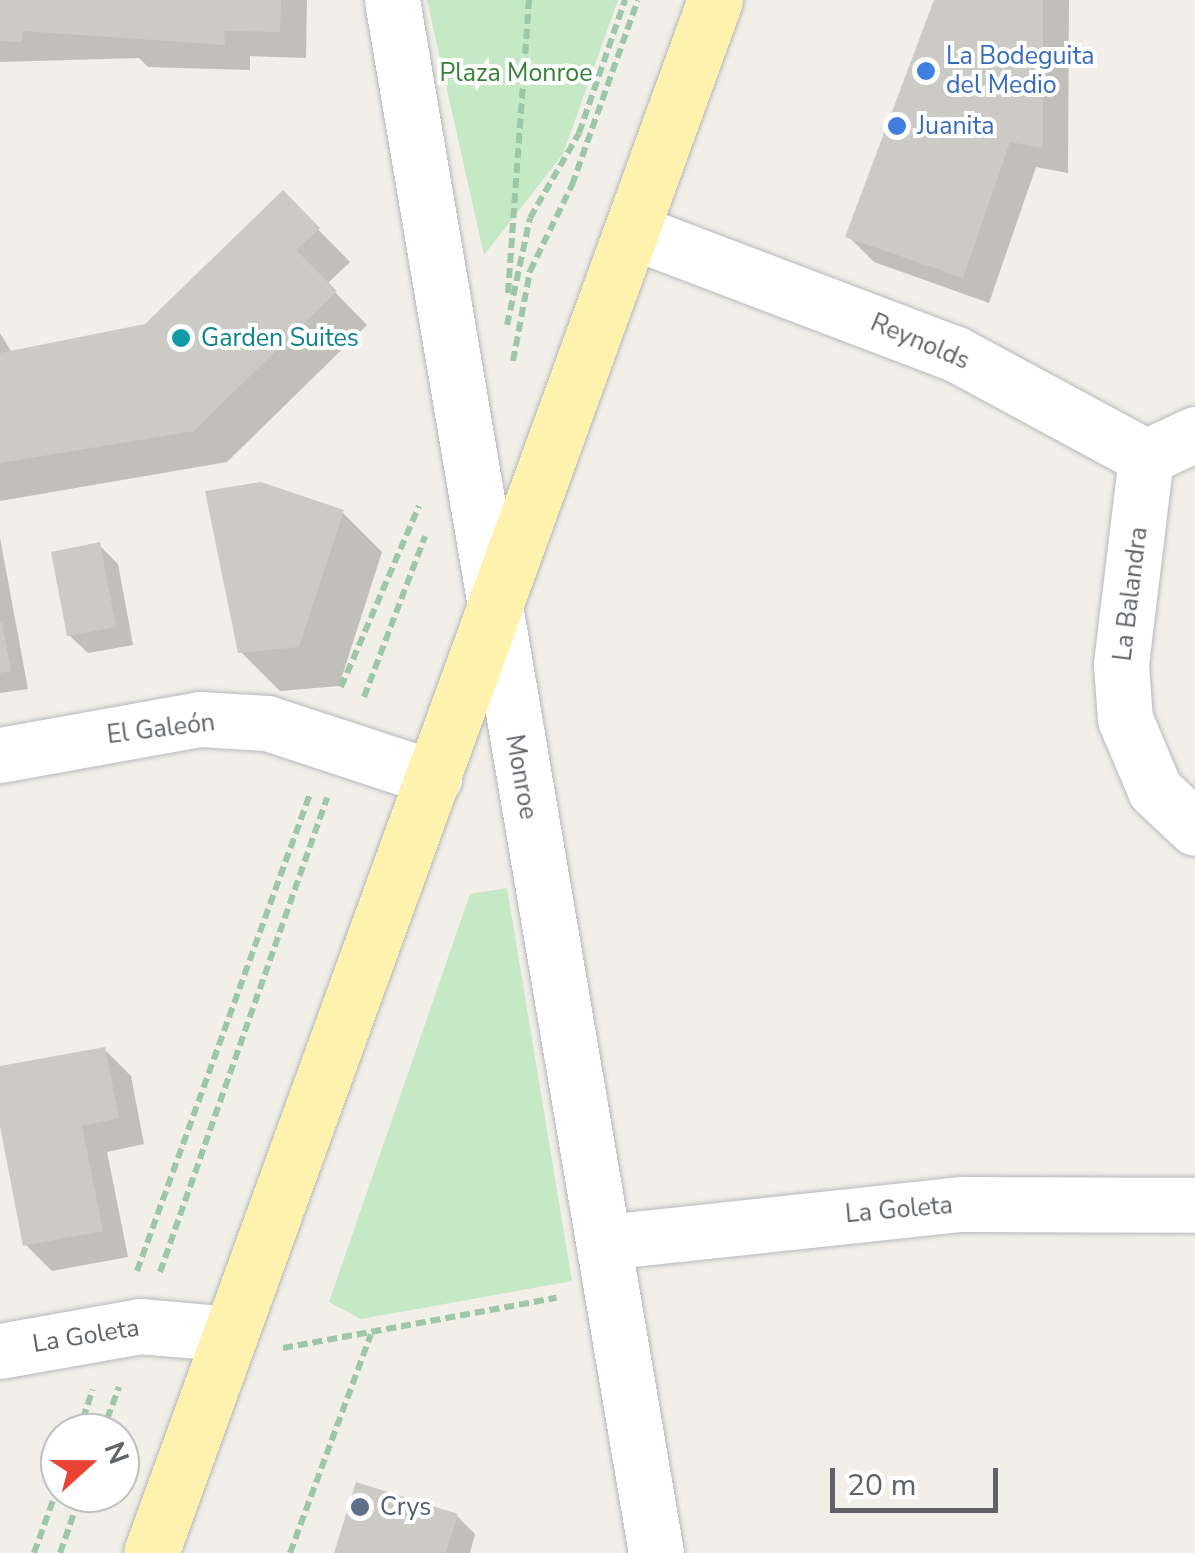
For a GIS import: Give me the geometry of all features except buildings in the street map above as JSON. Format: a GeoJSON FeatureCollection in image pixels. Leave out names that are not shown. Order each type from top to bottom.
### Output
{"type":"FeatureCollection","features":[{"type":"Feature","properties":{"kind":"main road"},"geometry":{"type":"LineString","coordinates":[[151,1553],[715,0]]}},
{"type":"Feature","properties":{"kind":"street","name":"Monroe"},"geometry":{"type":"LineString","coordinates":[[392,0],[656,1553]]}},
{"type":"Feature","properties":{"kind":"street","name":"Reynolds"},"geometry":{"type":"LineString","coordinates":[[632,231],[954,354],[1146,457]]}},
{"type":"Feature","properties":{"kind":"street"},"geometry":{"type":"LineString","coordinates":[[1146,457],[1195,434]]}},
{"type":"Feature","properties":{"kind":"street","name":"La Balandra"},"geometry":{"type":"LineString","coordinates":[[1146,457],[1121,665],[1125,719],[1156,790],[1195,828]]}},
{"type":"Feature","properties":{"kind":"street","name":"El Galeón"},"geometry":{"type":"LineString","coordinates":[[0,755],[200,720],[316,737],[434,778]]}},
{"type":"Feature","properties":{"kind":"street","name":"La Goleta"},"geometry":{"type":"LineString","coordinates":[[608,1265],[963,1204],[1195,1206]]}},
{"type":"Feature","properties":{"kind":"street","name":"La Goleta"},"geometry":{"type":"LineString","coordinates":[[0,1351],[106,1332],[187,1324],[227,1345]]}},
{"type":"Feature","properties":{"kind":"path"},"geometry":{"type":"LineString","coordinates":[[504,345],[530,0]]}},
{"type":"Feature","properties":{"kind":"path"},"geometry":{"type":"LineString","coordinates":[[84,1413],[106,1332],[133,1281],[312,788],[316,737]]}},
{"type":"Feature","properties":{"kind":"path"},"geometry":{"type":"LineString","coordinates":[[227,1345],[370,1334],[608,1265]]}},
{"type":"Feature","properties":{"kind":"path"},"geometry":{"type":"LineString","coordinates":[[290,1553],[370,1334]]}},
{"type":"Feature","properties":{"kind":"path"},"geometry":{"type":"LineString","coordinates":[[34,1553],[49,1513]]}},
{"type":"Feature","properties":{"kind":"path"},"geometry":{"type":"LineString","coordinates":[[60,1553],[74,1513]]}},
{"type":"Feature","properties":{"kind":"green space","name":"Plaza Monroe"},"geometry":{"type":"Polygon","coordinates":[[[427,0],[618,0],[563,154],[484,255],[427,0]]]}},
{"type":"Feature","properties":{"kind":"green space"},"geometry":{"type":"Polygon","coordinates":[[[507,888],[572,1281],[361,1319],[329,1302],[470,894],[507,888]]]}},
{"type":"Feature","properties":{"kind":"place","name":"La Bodeguita del Medio"},"geometry":{"type":"Point","coordinates":[926,71]}},
{"type":"Feature","properties":{"kind":"place","name":"Juanita"},"geometry":{"type":"Point","coordinates":[897,126]}},
{"type":"Feature","properties":{"kind":"place","name":"Garden Suites"},"geometry":{"type":"Point","coordinates":[181,338]}},
{"type":"Feature","properties":{"kind":"place","name":"Crys"},"geometry":{"type":"Point","coordinates":[360,1507]}}]}
